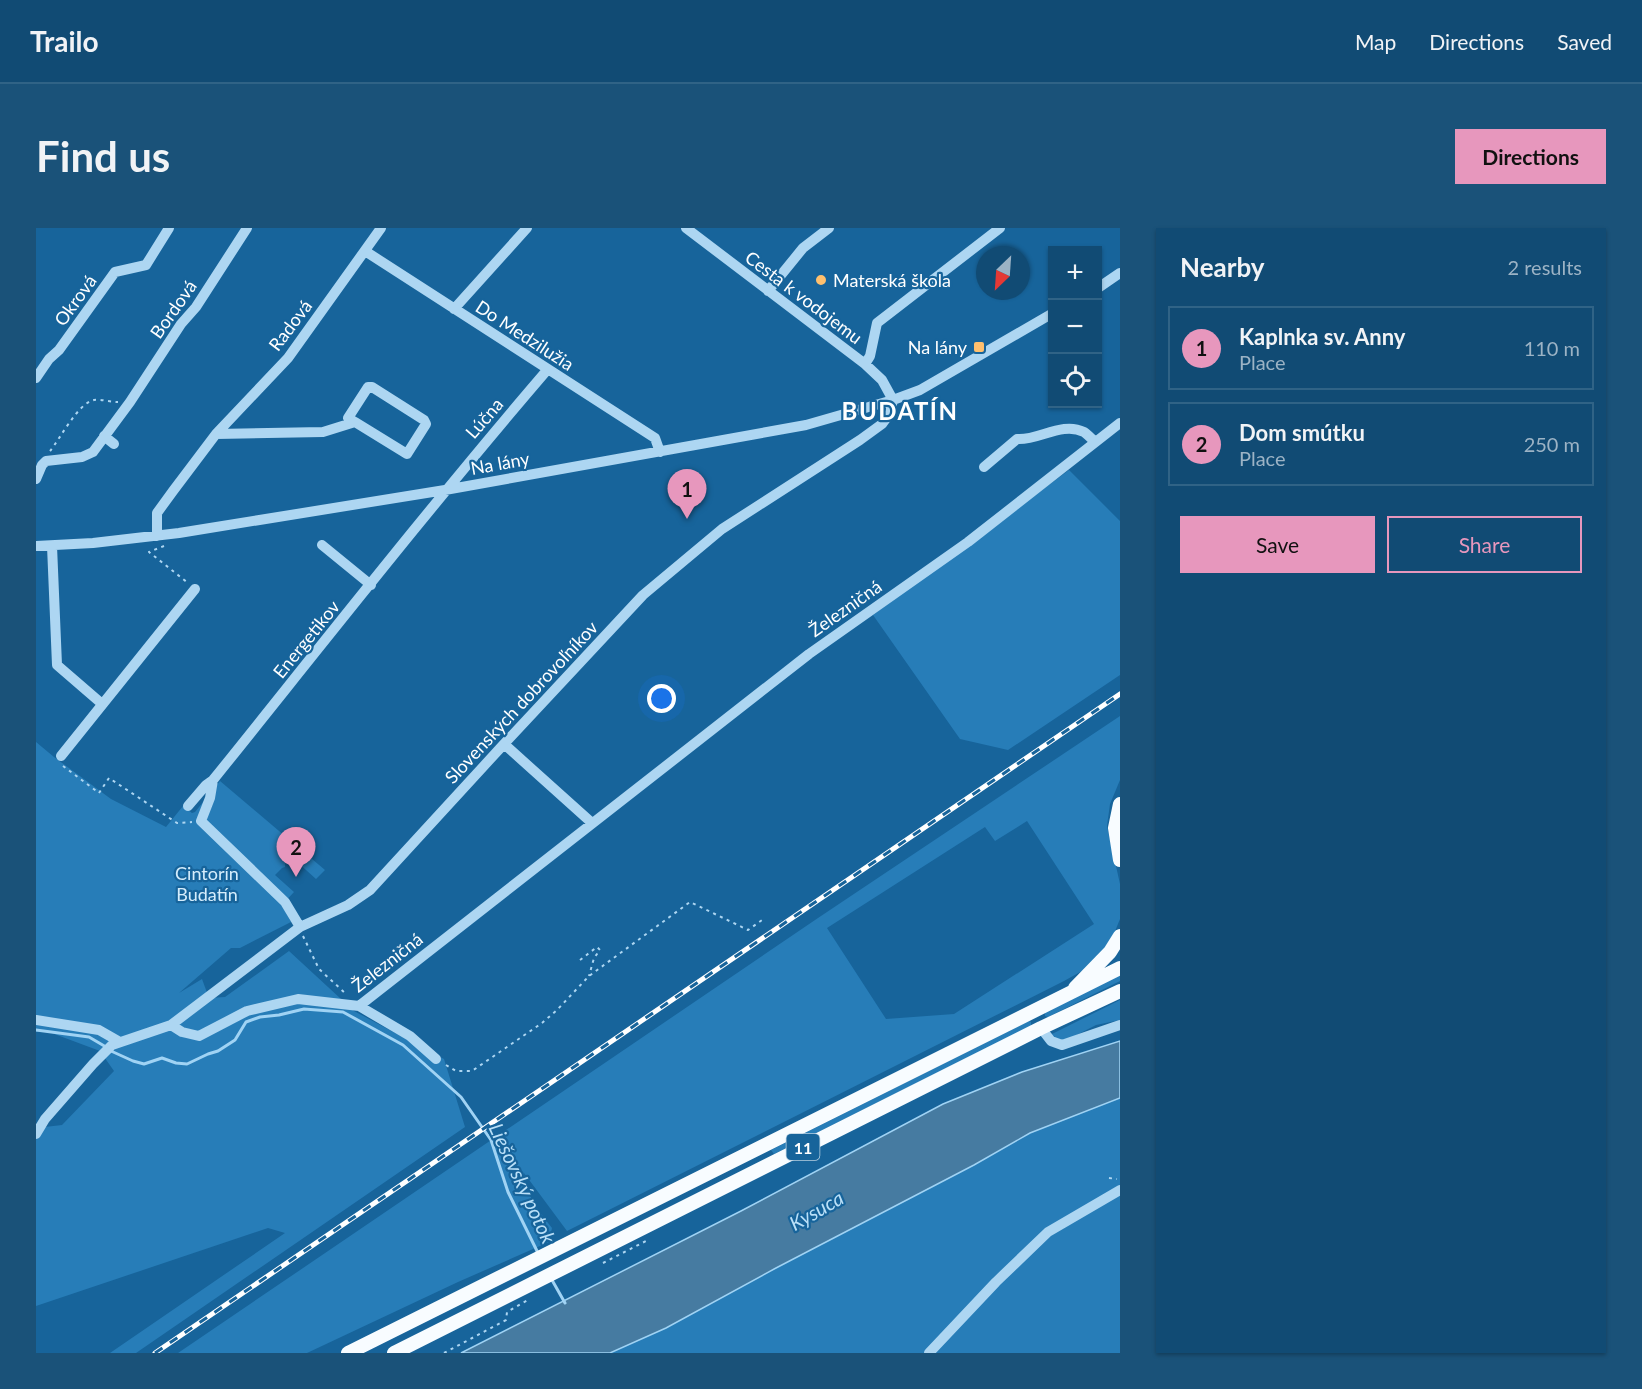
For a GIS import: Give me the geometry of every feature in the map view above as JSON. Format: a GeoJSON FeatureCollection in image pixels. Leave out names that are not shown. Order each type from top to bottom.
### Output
{"type":"FeatureCollection","features":[{"type":"Feature","properties":{"kind":"main road"},"geometry":{"type":"LineString","coordinates":[[1120,811],[1115,828],[1120,860]]}},
{"type":"Feature","properties":{"kind":"main road"},"geometry":{"type":"LineString","coordinates":[[1072,992],[1110,952],[1120,936]]}},
{"type":"Feature","properties":{"kind":"main road","name":"11"},"geometry":{"type":"LineString","coordinates":[[348,1353],[1120,968]]}},
{"type":"Feature","properties":{"kind":"main road","name":"11"},"geometry":{"type":"LineString","coordinates":[[394,1353],[1041,1028],[1120,991]]}},
{"type":"Feature","properties":{"kind":"street","name":"Okrová"},"geometry":{"type":"LineString","coordinates":[[36,378],[115,272],[146,265],[169,228]]}},
{"type":"Feature","properties":{"kind":"street","name":"Bordová"},"geometry":{"type":"LineString","coordinates":[[46,461],[82,457],[93,452],[128,405],[181,324],[196,307],[247,228]]}},
{"type":"Feature","properties":{"kind":"street","name":"Radová"},"geometry":{"type":"LineString","coordinates":[[157,536],[157,513],[216,434],[288,358],[381,228]]}},
{"type":"Feature","properties":{"kind":"street"},"geometry":{"type":"LineString","coordinates":[[454,309],[527,228]]}},
{"type":"Feature","properties":{"kind":"street","name":"Cesta k vodojemu"},"geometry":{"type":"LineString","coordinates":[[686,228],[865,364],[882,380],[893,400]]}},
{"type":"Feature","properties":{"kind":"street"},"geometry":{"type":"LineString","coordinates":[[768,291],[804,248],[829,228]]}},
{"type":"Feature","properties":{"kind":"street"},"geometry":{"type":"LineString","coordinates":[[865,364],[870,356],[877,323],[1000,228]]}},
{"type":"Feature","properties":{"kind":"street","name":"Do Medzilužia"},"geometry":{"type":"LineString","coordinates":[[365,251],[655,438],[660,452]]}},
{"type":"Feature","properties":{"kind":"street"},"geometry":{"type":"LineString","coordinates":[[1102,285],[1120,273]]}},
{"type":"Feature","properties":{"kind":"street","name":"Na lány"},"geometry":{"type":"LineString","coordinates":[[36,546],[179,533],[445,490],[806,425],[920,390],[1048,317]]}},
{"type":"Feature","properties":{"kind":"street","name":"Lúčna"},"geometry":{"type":"LineString","coordinates":[[445,490],[548,369]]}},
{"type":"Feature","properties":{"kind":"street"},"geometry":{"type":"LineString","coordinates":[[216,434],[323,432],[356,422],[407,454],[426,424],[424,420],[372,387],[368,387],[348,418],[356,422]]}},
{"type":"Feature","properties":{"kind":"street","name":"Slovenských dobrovoľníkov"},"geometry":{"type":"LineString","coordinates":[[112,1047],[171,1024],[300,927],[348,905],[370,890],[643,595],[722,529],[882,424],[890,413],[893,400]]}},
{"type":"Feature","properties":{"kind":"street","name":"Železničná"},"geometry":{"type":"LineString","coordinates":[[171,1024],[182,1032],[199,1036],[247,1011],[298,999],[358,1006],[809,654],[968,542],[1120,423]]}},
{"type":"Feature","properties":{"kind":"street"},"geometry":{"type":"LineString","coordinates":[[984,466],[1017,439],[1028,440],[1048,432],[1083,431],[1095,442]]}},
{"type":"Feature","properties":{"kind":"street"},"geometry":{"type":"LineString","coordinates":[[104,436],[114,444]]}},
{"type":"Feature","properties":{"kind":"street"},"geometry":{"type":"LineString","coordinates":[[36,479],[46,461]]}},
{"type":"Feature","properties":{"kind":"street","name":"Energetikov"},"geometry":{"type":"LineString","coordinates":[[188,806],[206,784],[213,780],[371,585],[435,510],[445,490]]}},
{"type":"Feature","properties":{"kind":"street"},"geometry":{"type":"LineString","coordinates":[[322,545],[371,585]]}},
{"type":"Feature","properties":{"kind":"street"},"geometry":{"type":"LineString","coordinates":[[52,546],[57,665],[101,703]]}},
{"type":"Feature","properties":{"kind":"street"},"geometry":{"type":"LineString","coordinates":[[61,756],[101,703],[195,589]]}},
{"type":"Feature","properties":{"kind":"street"},"geometry":{"type":"LineString","coordinates":[[504,744],[592,823]]}},
{"type":"Feature","properties":{"kind":"street"},"geometry":{"type":"LineString","coordinates":[[213,780],[210,798],[201,821],[285,903],[300,927]]}},
{"type":"Feature","properties":{"kind":"street"},"geometry":{"type":"LineString","coordinates":[[358,1006],[410,1036],[436,1059]]}},
{"type":"Feature","properties":{"kind":"street"},"geometry":{"type":"LineString","coordinates":[[36,1020],[99,1030],[112,1047],[41,1117],[36,1134]]}},
{"type":"Feature","properties":{"kind":"street"},"geometry":{"type":"LineString","coordinates":[[1041,1028],[1051,1041],[1062,1045],[1120,1025]]}},
{"type":"Feature","properties":{"kind":"street"},"geometry":{"type":"LineString","coordinates":[[929,1353],[996,1282],[1048,1232],[1120,1186]]}},
{"type":"Feature","properties":{"kind":"path"},"geometry":{"type":"LineString","coordinates":[[46,461],[58,437],[88,402],[97,400],[128,405]]}},
{"type":"Feature","properties":{"kind":"path"},"geometry":{"type":"LineString","coordinates":[[179,533],[177,541],[149,552],[195,589]]}},
{"type":"Feature","properties":{"kind":"path"},"geometry":{"type":"LineString","coordinates":[[61,756],[57,761],[99,793],[109,778],[177,823],[201,821]]}},
{"type":"Feature","properties":{"kind":"path"},"geometry":{"type":"LineString","coordinates":[[436,1059],[456,1071],[472,1071],[542,1023],[589,976],[690,902],[748,930],[765,918]]}},
{"type":"Feature","properties":{"kind":"path"},"geometry":{"type":"LineString","coordinates":[[300,927],[319,969],[358,1006]]}},
{"type":"Feature","properties":{"kind":"path"},"geometry":{"type":"LineString","coordinates":[[580,960],[597,947],[600,950],[594,958],[589,976]]}},
{"type":"Feature","properties":{"kind":"path"},"geometry":{"type":"LineString","coordinates":[[1109,1179],[1120,1186]]}},
{"type":"Feature","properties":{"kind":"path"},"geometry":{"type":"LineString","coordinates":[[444,1353],[506,1320],[507,1312],[536,1296]]}},
{"type":"Feature","properties":{"kind":"green space"},"geometry":{"type":"Polygon","coordinates":[[[1069,470],[1120,521],[1120,675],[1008,750],[960,739],[873,615],[1069,470]]]}},
{"type":"Feature","properties":{"kind":"green space"},"geometry":{"type":"Polygon","coordinates":[[[1120,716],[1120,780],[1110,804],[1107,826],[1120,884],[1120,919],[1109,946],[1091,966],[567,1231],[524,1173],[530,1196],[552,1228],[549,1242],[307,1353],[178,1353],[818,918],[1120,716]],[[1027,821],[995,841],[985,827],[827,928],[886,1019],[954,1014],[1094,924],[1027,821]]]}},
{"type":"Feature","properties":{"kind":"green space","name":"Cintorín Budatín"},"geometry":{"type":"Polygon","coordinates":[[[36,742],[111,799],[166,827],[183,806],[192,813],[195,812],[220,781],[325,870],[316,879],[296,861],[293,864],[285,863],[285,867],[275,875],[294,892],[282,905],[291,922],[240,948],[231,948],[179,993],[202,979],[209,998],[225,997],[289,951],[354,1011],[444,1059],[465,1127],[136,1353],[110,1353],[285,1233],[268,1228],[36,1306],[36,1128],[62,1125],[114,1071],[100,1051],[49,1032],[36,1032],[36,742]]]}},
{"type":"Feature","properties":{"kind":"green space"},"geometry":{"type":"Polygon","coordinates":[[[1120,975],[1120,981],[1048,1017],[1045,1016],[1045,1012],[1120,975]]]}},
{"type":"Feature","properties":{"kind":"green space"},"geometry":{"type":"Polygon","coordinates":[[[1120,1000],[1120,1020],[1096,1025],[1063,1042],[1052,1037],[1052,1034],[1120,1000]]]}},
{"type":"Feature","properties":{"kind":"green space"},"geometry":{"type":"Polygon","coordinates":[[[1029,1021],[1031,1026],[774,1154],[771,1150],[1029,1021]]]}},
{"type":"Feature","properties":{"kind":"green space"},"geometry":{"type":"Polygon","coordinates":[[[1120,1098],[1120,1353],[610,1353],[666,1328],[1030,1133],[1120,1098]]]}},
{"type":"Feature","properties":{"kind":"water","name":"Kysuca"},"geometry":{"type":"Polygon","coordinates":[[[1120,1041],[1120,1098],[1030,1133],[666,1328],[610,1353],[461,1353],[741,1211],[943,1104],[1022,1072],[1120,1041]]]}},
{"type":"Feature","properties":{"kind":"waterway","name":"Liešovský potok"},"geometry":{"type":"LineString","coordinates":[[111,1051],[144,1064],[162,1058],[187,1064],[218,1051],[235,1040],[246,1022],[260,1017],[304,1009],[343,1012],[403,1045],[461,1097],[491,1140],[508,1192],[538,1253]]}},
{"type":"Feature","properties":{"kind":"waterway","name":"Liešovský potok"},"geometry":{"type":"LineString","coordinates":[[36,1030],[89,1037],[106,1047]]}},
{"type":"Feature","properties":{"kind":"waterway","name":"Liešovský potok"},"geometry":{"type":"LineString","coordinates":[[552,1280],[565,1303]]}},
{"type":"Feature","properties":{"kind":"railway"},"geometry":{"type":"LineString","coordinates":[[155,1353],[1120,694]]}},
{"type":"Feature","properties":{"kind":"place","name":"Materská škola"},"geometry":{"type":"Point","coordinates":[821,280]}},
{"type":"Feature","properties":{"kind":"place","name":"Na lány"},"geometry":{"type":"Point","coordinates":[979,347]}},
{"type":"Feature","properties":{"kind":"place","name":"Kaplnka sv. Anny"},"geometry":{"type":"Point","coordinates":[687,519]}},
{"type":"Feature","properties":{"kind":"place","name":"Dom smútku"},"geometry":{"type":"Point","coordinates":[296,877]}},
{"type":"Feature","properties":{"kind":"district","name":"BUDATÍN"},"geometry":{"type":"Point","coordinates":[900,410]}}]}
